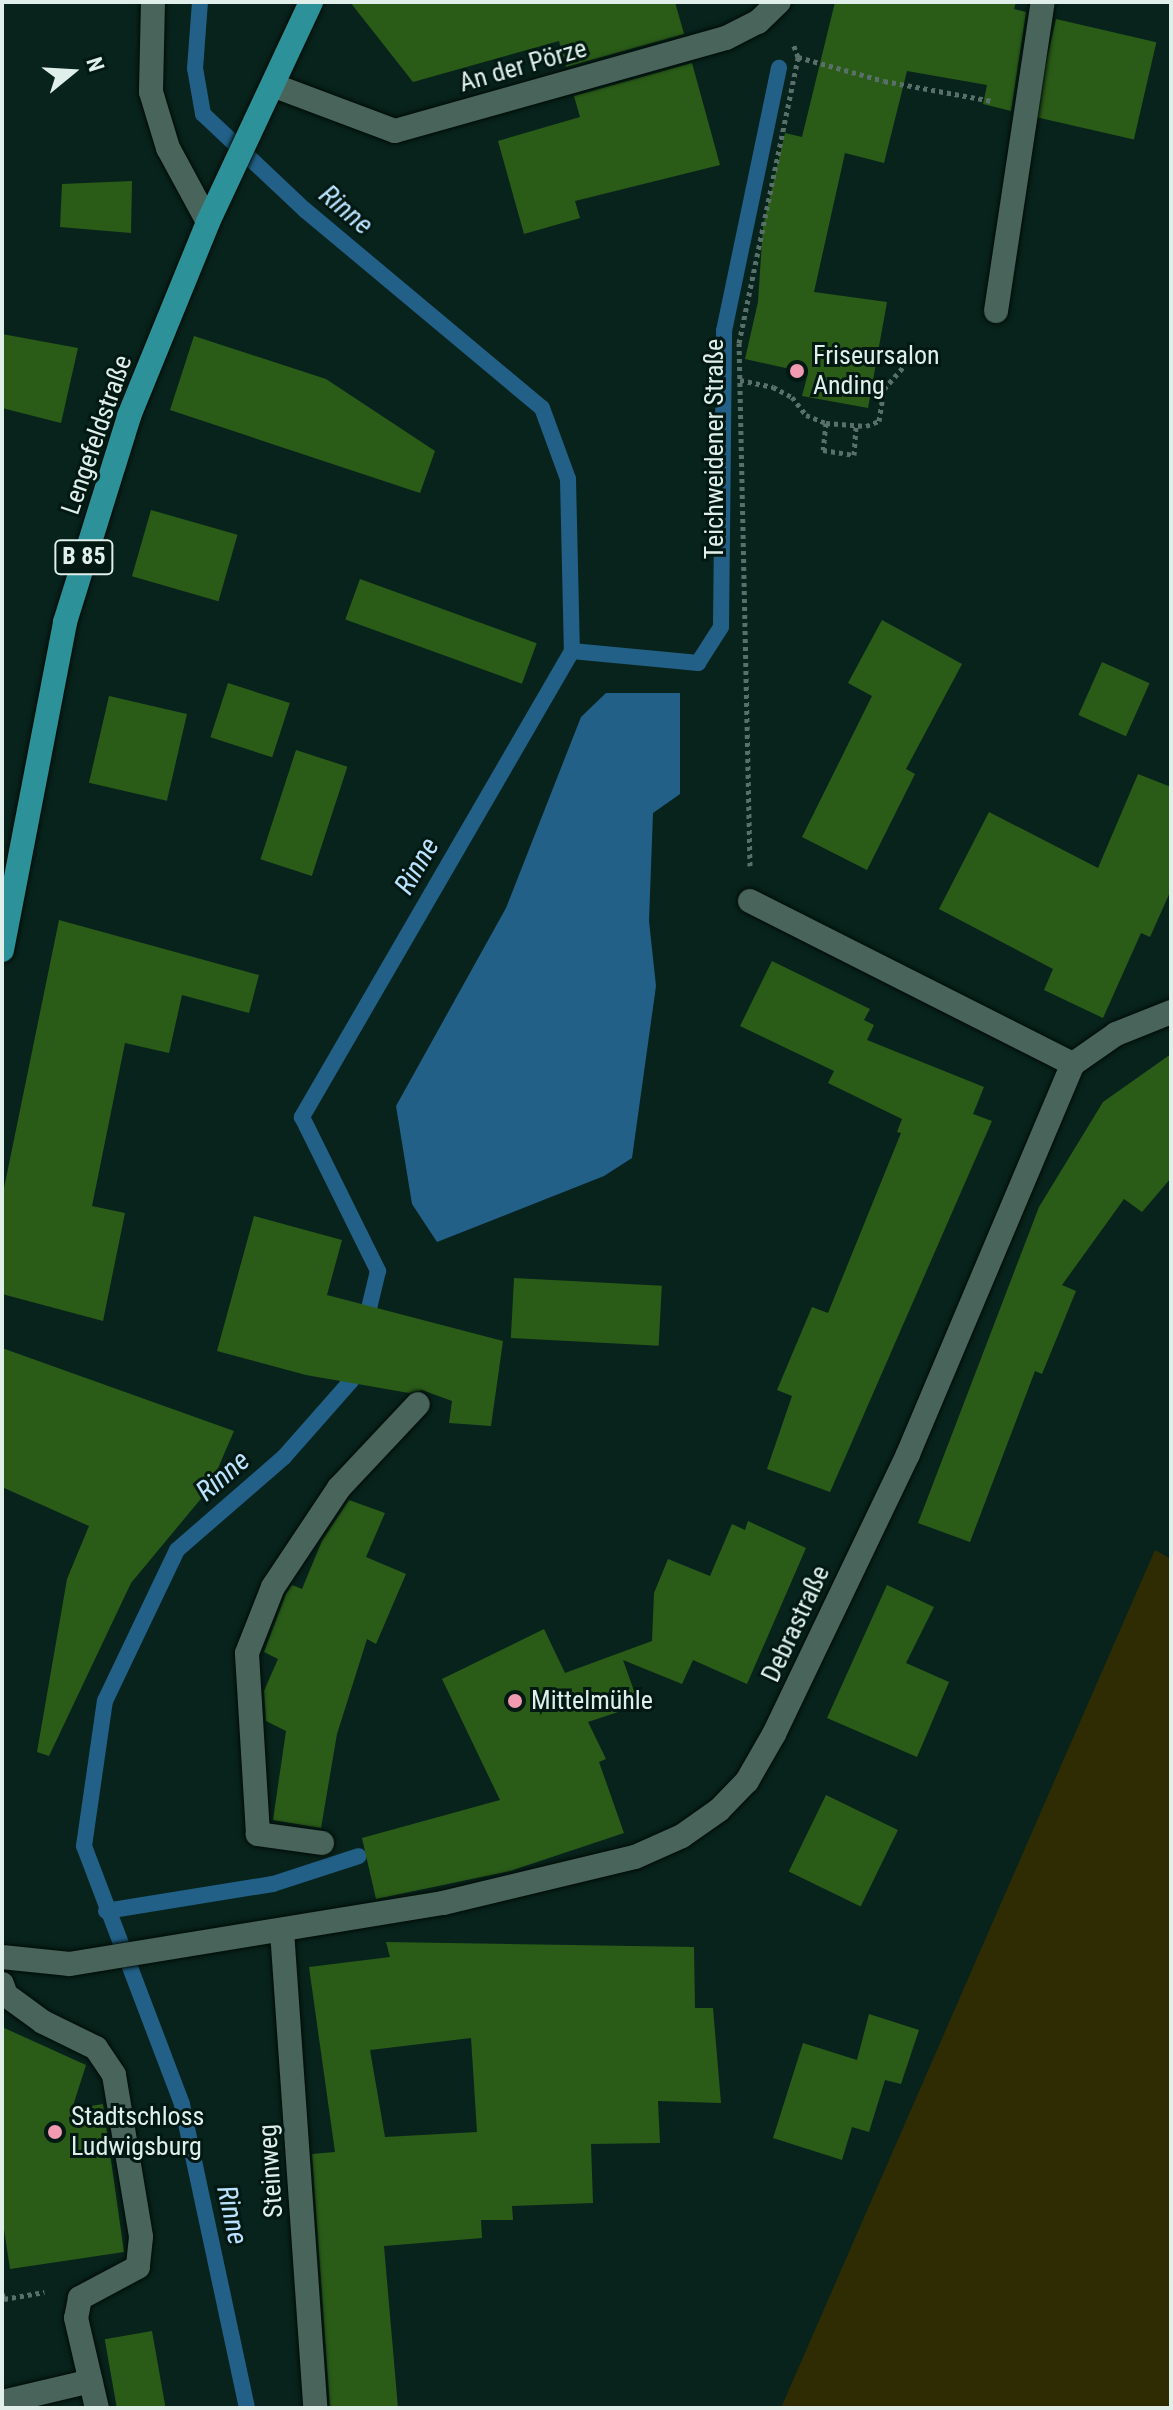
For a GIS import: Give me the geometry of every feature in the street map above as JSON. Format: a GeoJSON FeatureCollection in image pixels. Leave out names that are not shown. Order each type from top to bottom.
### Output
{"type":"FeatureCollection","features":[{"type":"Feature","properties":{"kind":"main road","name":"B 85"},"geometry":{"type":"LineString","coordinates":[[275,86],[311,2]]}},
{"type":"Feature","properties":{"kind":"main road","name":"Lengefeldstraße"},"geometry":{"type":"LineString","coordinates":[[2,950],[30,787],[78,575],[129,416],[208,222],[275,86]]}},
{"type":"Feature","properties":{"kind":"street"},"geometry":{"type":"LineString","coordinates":[[153,2],[151,92],[168,148],[208,222]]}},
{"type":"Feature","properties":{"kind":"street"},"geometry":{"type":"LineString","coordinates":[[996,311],[1043,2]]}},
{"type":"Feature","properties":{"kind":"street","name":"An der Pörze"},"geometry":{"type":"LineString","coordinates":[[275,86],[395,131],[726,38],[779,3]]}},
{"type":"Feature","properties":{"kind":"street"},"geometry":{"type":"LineString","coordinates":[[750,901],[1012,1029],[1073,1064],[1116,1034],[1171,1012]]}},
{"type":"Feature","properties":{"kind":"street","name":"Debrastraße"},"geometry":{"type":"LineString","coordinates":[[2,1957],[70,1964],[443,1903],[635,1857],[682,1836],[747,1781],[908,1454],[1073,1064]]}},
{"type":"Feature","properties":{"kind":"street"},"geometry":{"type":"LineString","coordinates":[[322,1843],[258,1834],[247,1653],[273,1587],[339,1488],[418,1404]]}},
{"type":"Feature","properties":{"kind":"street","name":"Steinweg"},"geometry":{"type":"LineString","coordinates":[[282,1931],[315,2408]]}},
{"type":"Feature","properties":{"kind":"street"},"geometry":{"type":"LineString","coordinates":[[2,1984],[6,1995],[43,2022],[96,2048],[114,2075],[141,2237],[138,2267],[80,2298],[76,2318],[97,2408]]}},
{"type":"Feature","properties":{"kind":"street"},"geometry":{"type":"LineString","coordinates":[[2,2402],[91,2381]]}},
{"type":"Feature","properties":{"kind":"path"},"geometry":{"type":"LineString","coordinates":[[779,3],[798,57],[884,81],[1025,107]]}},
{"type":"Feature","properties":{"kind":"path","name":"Teichweidener Straße"},"geometry":{"type":"LineString","coordinates":[[749,855],[739,343],[798,57]]}},
{"type":"Feature","properties":{"kind":"path"},"geometry":{"type":"LineString","coordinates":[[740,380],[773,387],[792,397],[806,415],[826,423],[856,426],[879,421],[884,389],[912,357]]}},
{"type":"Feature","properties":{"kind":"path"},"geometry":{"type":"LineString","coordinates":[[826,423],[823,450],[854,455],[856,426]]}},
{"type":"Feature","properties":{"kind":"shaded area"},"geometry":{"type":"Polygon","coordinates":[[[1155,1550],[1171,1559],[1171,2408],[781,2408],[1155,1550]]]}},
{"type":"Feature","properties":{"kind":"water"},"geometry":{"type":"Polygon","coordinates":[[[606,693],[680,693],[680,794],[653,813],[649,921],[656,986],[632,1158],[604,1176],[437,1242],[412,1204],[396,1106],[506,908],[581,717],[606,693]]]}},
{"type":"Feature","properties":{"kind":"building"},"geometry":{"type":"Polygon","coordinates":[[[350,2],[675,2],[684,34],[566,67],[559,41],[413,82],[350,2]]]}},
{"type":"Feature","properties":{"kind":"building"},"geometry":{"type":"Polygon","coordinates":[[[835,2],[1016,2],[1014,9],[1026,12],[1011,111],[983,104],[987,85],[907,71],[884,163],[845,153],[814,292],[887,302],[868,408],[802,396],[808,373],[745,359],[758,302],[763,226],[785,133],[802,137],[835,2]]]}},
{"type":"Feature","properties":{"kind":"building"},"geometry":{"type":"Polygon","coordinates":[[[1056,19],[1156,42],[1134,140],[1034,116],[1056,19]]]}},
{"type":"Feature","properties":{"kind":"building"},"geometry":{"type":"Polygon","coordinates":[[[692,63],[720,165],[575,201],[580,218],[524,234],[498,141],[580,117],[574,96],[692,63]]]}},
{"type":"Feature","properties":{"kind":"building"},"geometry":{"type":"Polygon","coordinates":[[[132,181],[131,233],[60,227],[62,184],[132,181]]]}},
{"type":"Feature","properties":{"kind":"building"},"geometry":{"type":"Polygon","coordinates":[[[2,334],[78,348],[61,423],[2,408],[2,334]]]}},
{"type":"Feature","properties":{"kind":"building"},"geometry":{"type":"Polygon","coordinates":[[[194,336],[326,379],[435,451],[420,493],[170,410],[194,336]]]}},
{"type":"Feature","properties":{"kind":"building"},"geometry":{"type":"Polygon","coordinates":[[[151,510],[238,535],[218,601],[132,576],[151,510]]]}},
{"type":"Feature","properties":{"kind":"building"},"geometry":{"type":"Polygon","coordinates":[[[360,579],[537,643],[522,684],[345,619],[360,579]]]}},
{"type":"Feature","properties":{"kind":"building"},"geometry":{"type":"Polygon","coordinates":[[[882,620],[962,664],[906,769],[915,774],[867,870],[802,837],[872,696],[848,683],[882,620]]]}},
{"type":"Feature","properties":{"kind":"building"},"geometry":{"type":"Polygon","coordinates":[[[1102,662],[1150,683],[1126,736],[1078,715],[1102,662]]]}},
{"type":"Feature","properties":{"kind":"building"},"geometry":{"type":"Polygon","coordinates":[[[228,683],[290,703],[272,757],[210,737],[228,683]]]}},
{"type":"Feature","properties":{"kind":"building"},"geometry":{"type":"Polygon","coordinates":[[[109,696],[187,714],[167,801],[89,783],[109,696]]]}},
{"type":"Feature","properties":{"kind":"building"},"geometry":{"type":"Polygon","coordinates":[[[296,750],[347,767],[312,876],[260,859],[296,750]]]}},
{"type":"Feature","properties":{"kind":"building"},"geometry":{"type":"Polygon","coordinates":[[[1138,774],[1171,787],[1171,890],[1150,937],[1141,933],[1103,1018],[1044,990],[1053,969],[939,909],[989,812],[1098,868],[1138,774]]]}},
{"type":"Feature","properties":{"kind":"building"},"geometry":{"type":"Polygon","coordinates":[[[59,920],[259,975],[249,1013],[182,995],[169,1053],[125,1043],[92,1206],[125,1213],[103,1321],[2,1294],[2,1198],[59,920]]]}},
{"type":"Feature","properties":{"kind":"building"},"geometry":{"type":"Polygon","coordinates":[[[772,961],[870,1009],[864,1020],[874,1025],[867,1040],[984,1087],[973,1114],[992,1121],[830,1492],[767,1469],[792,1396],[777,1390],[812,1307],[828,1313],[901,1133],[897,1132],[902,1119],[828,1083],[834,1071],[740,1026],[772,961]]]}},
{"type":"Feature","properties":{"kind":"building"},"geometry":{"type":"Polygon","coordinates":[[[1171,1054],[1171,1178],[1142,1212],[1124,1199],[1062,1285],[1076,1291],[1042,1374],[1035,1371],[970,1542],[918,1523],[1039,1207],[1103,1102],[1171,1054]]]}},
{"type":"Feature","properties":{"kind":"building"},"geometry":{"type":"Polygon","coordinates":[[[254,1216],[342,1240],[327,1295],[503,1341],[491,1426],[449,1423],[452,1401],[422,1390],[409,1393],[306,1375],[217,1351],[254,1216]]]}},
{"type":"Feature","properties":{"kind":"building"},"geometry":{"type":"Polygon","coordinates":[[[514,1278],[662,1286],[659,1346],[511,1338],[514,1278]]]}},
{"type":"Feature","properties":{"kind":"building"},"geometry":{"type":"Polygon","coordinates":[[[2,1348],[234,1431],[209,1489],[131,1583],[49,1756],[37,1752],[67,1579],[89,1526],[2,1487],[2,1348]]]}},
{"type":"Feature","properties":{"kind":"building"},"geometry":{"type":"Polygon","coordinates":[[[349,1500],[385,1513],[366,1557],[406,1574],[376,1644],[367,1639],[337,1734],[321,1828],[273,1820],[286,1731],[266,1721],[264,1691],[278,1659],[264,1652],[286,1594],[292,1585],[302,1589],[322,1541],[349,1500]]]}},
{"type":"Feature","properties":{"kind":"building"},"geometry":{"type":"Polygon","coordinates":[[[748,1521],[806,1548],[747,1684],[693,1660],[682,1684],[623,1660],[639,1705],[588,1722],[606,1759],[599,1762],[624,1833],[510,1871],[376,1899],[362,1838],[500,1800],[442,1679],[544,1629],[565,1673],[652,1641],[654,1593],[668,1559],[710,1576],[732,1524],[745,1530],[748,1521]]]}},
{"type":"Feature","properties":{"kind":"building"},"geometry":{"type":"Polygon","coordinates":[[[887,1585],[934,1607],[906,1663],[949,1682],[917,1757],[827,1718],[887,1585]]]}},
{"type":"Feature","properties":{"kind":"building"},"geometry":{"type":"Polygon","coordinates":[[[826,1795],[898,1830],[861,1906],[789,1871],[826,1795]]]}},
{"type":"Feature","properties":{"kind":"building"},"geometry":{"type":"Polygon","coordinates":[[[386,1942],[694,1947],[695,2008],[713,2008],[721,2103],[658,2101],[660,2143],[591,2144],[593,2203],[512,2206],[513,2220],[481,2220],[482,2238],[384,2246],[398,2408],[330,2408],[312,2154],[335,2152],[309,1967],[390,1957],[386,1942]],[[471,2038],[370,2050],[385,2137],[477,2132],[471,2038]]]}},
{"type":"Feature","properties":{"kind":"building"},"geometry":{"type":"Polygon","coordinates":[[[869,2014],[919,2030],[901,2084],[885,2080],[869,2132],[852,2127],[842,2160],[773,2138],[803,2043],[857,2060],[869,2014]]]}},
{"type":"Feature","properties":{"kind":"building","name":"Stadtschloss Ludwigsburg"},"geometry":{"type":"Polygon","coordinates":[[[2,2027],[86,2065],[72,2109],[103,2104],[124,2252],[10,2269],[2,2216],[2,2027]]]}},
{"type":"Feature","properties":{"kind":"building"},"geometry":{"type":"Polygon","coordinates":[[[152,2331],[166,2408],[117,2408],[105,2339],[152,2331]]]}},
{"type":"Feature","properties":{"kind":"waterway","name":"Rinne"},"geometry":{"type":"LineString","coordinates":[[200,2],[195,68],[203,114],[305,210],[542,408],[568,479],[572,651],[302,1117],[378,1271],[365,1325]]}},
{"type":"Feature","properties":{"kind":"waterway","name":"Rinne"},"geometry":{"type":"LineString","coordinates":[[572,651],[698,663],[721,627],[724,331],[779,68]]}},
{"type":"Feature","properties":{"kind":"waterway","name":"Rinne"},"geometry":{"type":"LineString","coordinates":[[247,2408],[182,2104],[84,1846],[105,1701],[177,1550],[284,1457],[351,1381],[356,1363]]}},
{"type":"Feature","properties":{"kind":"waterway"},"geometry":{"type":"LineString","coordinates":[[106,1911],[273,1884],[359,1856]]}},
{"type":"Feature","properties":{"kind":"place","name":"Friseursalon Anding"},"geometry":{"type":"Point","coordinates":[797,371]}},
{"type":"Feature","properties":{"kind":"place","name":"Mittelmühle"},"geometry":{"type":"Point","coordinates":[515,1701]}},
{"type":"Feature","properties":{"kind":"place","name":"Stadtschloss Ludwigsburg"},"geometry":{"type":"Point","coordinates":[55,2132]}}]}
